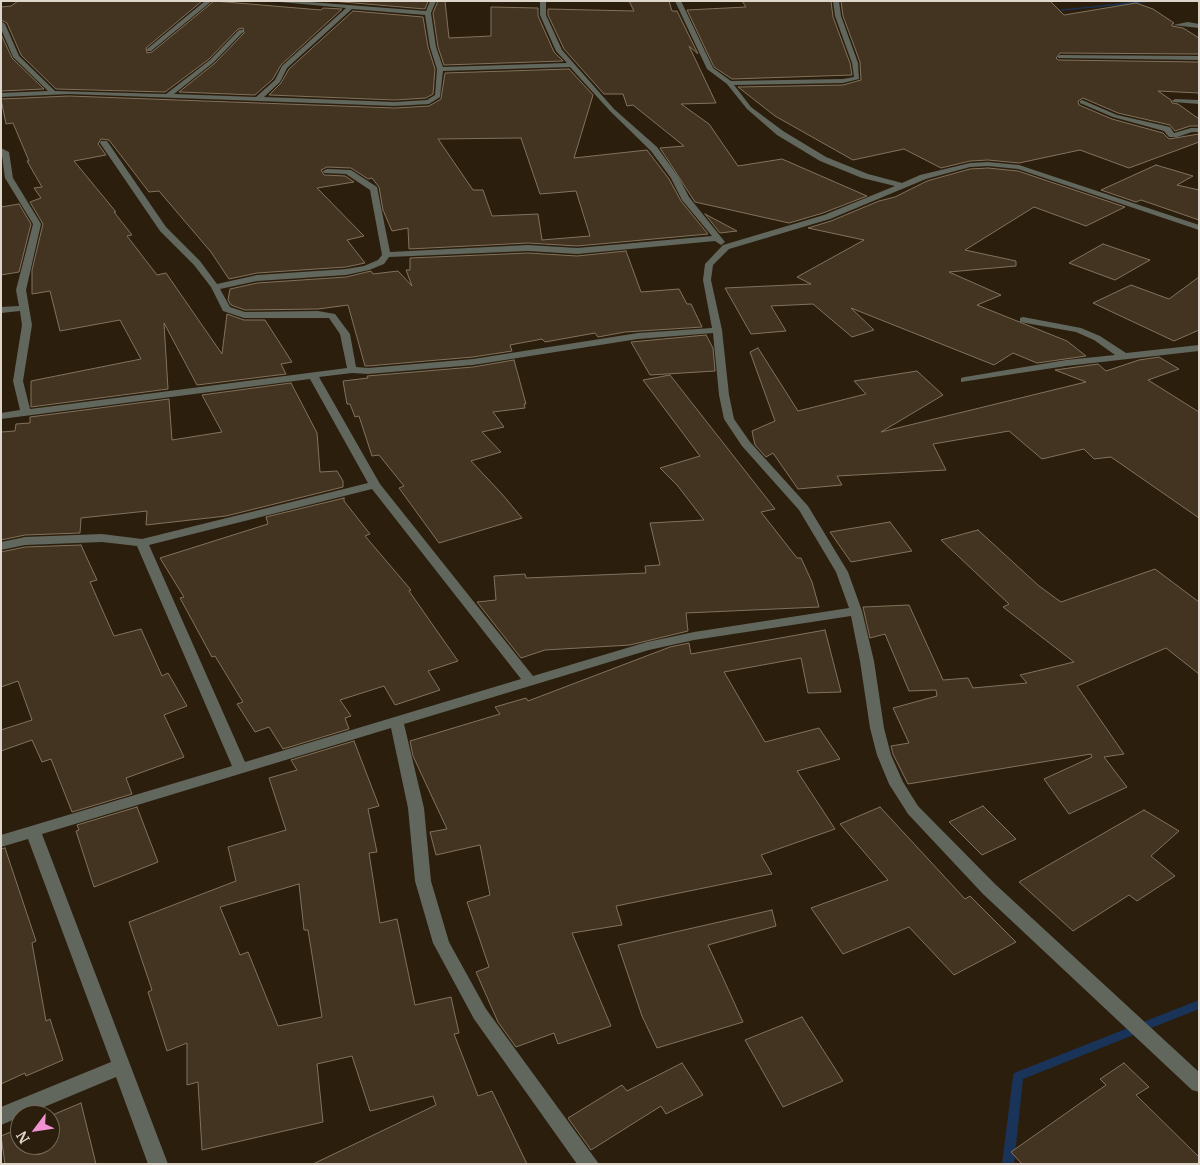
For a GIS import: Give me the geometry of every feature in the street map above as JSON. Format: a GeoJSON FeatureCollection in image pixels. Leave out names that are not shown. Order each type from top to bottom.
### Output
{"type":"FeatureCollection","features":[{"type":"Feature","properties":{"kind":"street"},"geometry":{"type":"LineString","coordinates":[[149,50],[209,1]]}},
{"type":"Feature","properties":{"kind":"street"},"geometry":{"type":"LineString","coordinates":[[272,1],[428,13]]}},
{"type":"Feature","properties":{"kind":"street"},"geometry":{"type":"LineString","coordinates":[[1,95],[53,92],[395,104],[429,102],[438,96],[440,69],[433,47],[428,13],[434,1]]}},
{"type":"Feature","properties":{"kind":"street"},"geometry":{"type":"LineString","coordinates":[[543,1],[543,15],[559,51],[612,110],[654,149],[675,178],[685,198],[726,247]]}},
{"type":"Feature","properties":{"kind":"street"},"geometry":{"type":"LineString","coordinates":[[678,1],[710,69],[729,83],[749,108],[780,133],[823,159],[865,176],[900,185]]}},
{"type":"Feature","properties":{"kind":"street"},"geometry":{"type":"LineString","coordinates":[[729,83],[842,81],[857,78],[855,63],[838,16],[836,1]]}},
{"type":"Feature","properties":{"kind":"street"},"geometry":{"type":"LineString","coordinates":[[258,99],[278,80],[284,68],[296,56],[350,8]]}},
{"type":"Feature","properties":{"kind":"street"},"geometry":{"type":"LineString","coordinates":[[2,24],[16,57],[53,92]]}},
{"type":"Feature","properties":{"kind":"street"},"geometry":{"type":"LineString","coordinates":[[1176,25],[1188,24],[1199,26]]}},
{"type":"Feature","properties":{"kind":"street"},"geometry":{"type":"LineString","coordinates":[[168,95],[212,61],[241,30]]}},
{"type":"Feature","properties":{"kind":"street"},"geometry":{"type":"LineString","coordinates":[[1060,57],[1199,58]]}},
{"type":"Feature","properties":{"kind":"street"},"geometry":{"type":"LineString","coordinates":[[440,69],[572,65]]}},
{"type":"Feature","properties":{"kind":"street"},"geometry":{"type":"LineString","coordinates":[[1175,101],[1199,102]]}},
{"type":"Feature","properties":{"kind":"street"},"geometry":{"type":"LineString","coordinates":[[1082,102],[1115,116],[1167,129],[1172,135],[1199,130]]}},
{"type":"Feature","properties":{"kind":"street"},"geometry":{"type":"LineString","coordinates":[[104,143],[163,229],[197,263],[215,287],[226,310],[244,315],[318,314],[332,316],[346,334],[352,370]]}},
{"type":"Feature","properties":{"kind":"street"},"geometry":{"type":"LineString","coordinates":[[1,150],[5,152],[9,178],[37,224],[21,290],[27,325],[18,381],[26,413]]}},
{"type":"Feature","properties":{"kind":"street"},"geometry":{"type":"LineString","coordinates":[[1199,228],[1019,168],[988,164],[970,166],[923,177],[826,217],[726,247],[709,264],[707,280],[717,330],[724,396],[729,419],[746,444],[804,508],[842,572],[856,611],[867,661],[877,728],[884,755],[896,784],[913,810],[936,836],[1061,958],[1199,1084]]}},
{"type":"Feature","properties":{"kind":"street"},"geometry":{"type":"LineString","coordinates":[[215,287],[257,278],[319,275],[352,271],[381,262],[386,255],[374,189],[348,172],[328,171]]}},
{"type":"Feature","properties":{"kind":"street"},"geometry":{"type":"LineString","coordinates":[[386,255],[528,248],[577,251],[717,238]]}},
{"type":"Feature","properties":{"kind":"street"},"geometry":{"type":"LineString","coordinates":[[1,310],[24,308]]}},
{"type":"Feature","properties":{"kind":"street"},"geometry":{"type":"LineString","coordinates":[[1023,320],[1078,330],[1098,338],[1125,357]]}},
{"type":"Feature","properties":{"kind":"street"},"geometry":{"type":"LineString","coordinates":[[1,416],[312,374],[473,362],[638,336],[717,330]]}},
{"type":"Feature","properties":{"kind":"street"},"geometry":{"type":"LineString","coordinates":[[965,380],[1066,363],[1199,348]]}},
{"type":"Feature","properties":{"kind":"street"},"geometry":{"type":"LineString","coordinates":[[312,374],[375,485],[530,681]]}},
{"type":"Feature","properties":{"kind":"street"},"geometry":{"type":"LineString","coordinates":[[1,546],[26,541],[102,538],[142,544],[375,485]]}},
{"type":"Feature","properties":{"kind":"street"},"geometry":{"type":"LineString","coordinates":[[142,544],[240,768]]}},
{"type":"Feature","properties":{"kind":"street"},"geometry":{"type":"LineString","coordinates":[[1,841],[586,663],[675,640],[856,611]]}},
{"type":"Feature","properties":{"kind":"street"},"geometry":{"type":"LineString","coordinates":[[396,721],[416,808],[423,882],[441,943],[480,1014],[588,1164]]}},
{"type":"Feature","properties":{"kind":"street"},"geometry":{"type":"LineString","coordinates":[[33,831],[158,1164]]}},
{"type":"Feature","properties":{"kind":"street"},"geometry":{"type":"LineString","coordinates":[[1,1116],[121,1066]]}},
{"type":"Feature","properties":{"kind":"building"},"geometry":{"type":"Polygon","coordinates":[[[18,1],[202,1],[146,48],[147,53],[152,52],[214,1],[321,10],[323,8],[342,9],[281,65],[273,79],[255,95],[179,92],[215,63],[244,33],[243,28],[238,29],[209,59],[165,92],[56,89],[21,55],[7,23],[1,20],[1,7],[11,6],[18,1]]]}},
{"type":"Feature","properties":{"kind":"building"},"geometry":{"type":"Polygon","coordinates":[[[331,1],[428,1],[425,9],[331,1]]]}},
{"type":"Feature","properties":{"kind":"building"},"geometry":{"type":"Polygon","coordinates":[[[438,1],[445,1],[449,38],[491,36],[491,7],[538,8],[538,16],[554,52],[563,61],[444,65],[438,47],[433,13],[438,1]]]}},
{"type":"Feature","properties":{"kind":"building"},"geometry":{"type":"Polygon","coordinates":[[[629,1],[669,1],[672,11],[677,11],[698,54],[689,46],[716,103],[681,104],[709,124],[738,166],[782,159],[867,196],[823,213],[789,223],[695,202],[660,148],[684,146],[633,105],[627,106],[623,94],[604,94],[564,49],[548,15],[548,9],[634,11],[629,1]]]}},
{"type":"Feature","properties":{"kind":"building"},"geometry":{"type":"Polygon","coordinates":[[[742,1],[831,1],[833,17],[850,63],[852,75],[732,79],[714,67],[687,10],[746,7],[742,1]]]}},
{"type":"Feature","properties":{"kind":"building"},"geometry":{"type":"Polygon","coordinates":[[[841,1],[1050,1],[1064,15],[1136,3],[1153,9],[1174,23],[1172,26],[1183,28],[1199,38],[1199,54],[1060,53],[1056,58],[1058,60],[1199,62],[1199,93],[1158,91],[1171,100],[1172,103],[1178,104],[1199,119],[1199,126],[1190,126],[1175,131],[1170,125],[1118,113],[1083,98],[1078,101],[1079,105],[1112,119],[1163,133],[1169,139],[1199,134],[1199,142],[1129,168],[1080,150],[1019,163],[988,160],[970,161],[941,168],[904,149],[853,160],[775,116],[738,87],[843,85],[861,80],[860,62],[843,16],[841,1]]]}},
{"type":"Feature","properties":{"kind":"building"},"geometry":{"type":"Polygon","coordinates":[[[353,11],[423,17],[428,47],[435,69],[433,94],[426,98],[395,100],[269,95],[281,83],[289,69],[353,11]]]}},
{"type":"Feature","properties":{"kind":"building"},"geometry":{"type":"Polygon","coordinates":[[[1,34],[12,58],[44,89],[1,91],[1,34]]]}},
{"type":"Feature","properties":{"kind":"building"},"geometry":{"type":"Polygon","coordinates":[[[569,69],[593,95],[574,158],[647,150],[669,179],[681,201],[708,234],[577,246],[528,243],[409,249],[408,228],[392,231],[383,210],[379,187],[372,178],[368,179],[351,168],[327,167],[321,170],[324,175],[345,176],[354,182],[317,188],[364,236],[347,240],[365,263],[346,267],[257,273],[229,279],[211,252],[159,191],[149,192],[109,140],[101,139],[98,144],[106,155],[74,161],[116,212],[114,212],[132,235],[127,236],[157,275],[166,273],[222,354],[227,314],[244,320],[265,320],[292,362],[281,364],[286,374],[197,385],[164,323],[168,389],[31,407],[31,381],[141,359],[120,320],[60,331],[50,291],[32,294],[32,270],[43,224],[30,202],[41,198],[34,188],[42,187],[27,161],[29,161],[13,123],[6,124],[1,99],[69,96],[395,108],[429,106],[441,99],[445,73],[569,69]],[[521,138],[438,139],[473,190],[483,190],[492,216],[538,214],[542,240],[590,236],[576,191],[540,194],[521,138]]]}},
{"type":"Feature","properties":{"kind":"building"},"geometry":{"type":"Polygon","coordinates":[[[1156,165],[1193,176],[1177,185],[1199,190],[1199,220],[1141,200],[1136,202],[1101,190],[1156,165]]]}},
{"type":"Feature","properties":{"kind":"building"},"geometry":{"type":"Polygon","coordinates":[[[988,168],[1018,171],[1125,207],[1086,226],[1034,207],[965,250],[1016,261],[1016,266],[949,272],[1001,295],[977,305],[1067,341],[1086,356],[1037,363],[1013,353],[994,365],[851,308],[874,330],[852,337],[813,304],[771,306],[786,331],[751,334],[725,288],[811,284],[797,277],[864,240],[808,228],[831,221],[879,201],[895,197],[927,181],[970,169],[988,168]]]}},
{"type":"Feature","properties":{"kind":"building"},"geometry":{"type":"Polygon","coordinates":[[[19,204],[31,224],[19,272],[1,275],[1,207],[19,204]]]}},
{"type":"Feature","properties":{"kind":"building"},"geometry":{"type":"Polygon","coordinates":[[[705,214],[737,231],[720,233],[705,214]]]}},
{"type":"Feature","properties":{"kind":"building"},"geometry":{"type":"Polygon","coordinates":[[[1103,244],[1150,260],[1115,280],[1069,263],[1103,244]]]}},
{"type":"Feature","properties":{"kind":"building"},"geometry":{"type":"Polygon","coordinates":[[[626,251],[641,292],[679,289],[687,304],[691,304],[702,327],[625,332],[598,337],[595,333],[545,342],[542,339],[510,345],[512,351],[473,357],[365,366],[348,305],[318,309],[245,310],[231,305],[228,300],[230,289],[257,283],[346,277],[371,271],[373,274],[398,271],[412,286],[406,270],[410,270],[410,258],[528,253],[577,256],[626,251]]]}},
{"type":"Feature","properties":{"kind":"building"},"geometry":{"type":"Polygon","coordinates":[[[1199,277],[1199,330],[1174,341],[1093,303],[1131,285],[1169,299],[1199,277]]]}},
{"type":"Feature","properties":{"kind":"building"},"geometry":{"type":"Polygon","coordinates":[[[706,335],[713,348],[715,371],[650,375],[631,342],[706,335]]]}},
{"type":"Feature","properties":{"kind":"building"},"geometry":{"type":"Polygon","coordinates":[[[758,348],[798,411],[866,394],[854,381],[917,371],[943,395],[881,432],[1086,382],[1055,370],[1098,364],[1106,371],[1139,360],[1159,357],[1179,369],[1148,380],[1199,412],[1199,518],[1111,457],[1094,459],[1084,449],[1042,459],[1009,431],[933,444],[946,470],[837,476],[842,485],[798,489],[773,453],[766,457],[755,445],[752,431],[775,421],[750,352],[758,348]]]}},
{"type":"Feature","properties":{"kind":"building"},"geometry":{"type":"Polygon","coordinates":[[[514,360],[526,404],[524,404],[525,408],[493,412],[504,427],[482,432],[501,452],[471,461],[522,518],[439,543],[399,488],[404,486],[379,455],[372,456],[359,416],[355,417],[350,404],[347,404],[343,381],[368,378],[367,376],[473,367],[514,360]]]}},
{"type":"Feature","properties":{"kind":"building"},"geometry":{"type":"Polygon","coordinates":[[[670,375],[775,509],[761,512],[797,558],[801,558],[812,582],[819,607],[686,613],[688,631],[630,645],[545,650],[521,658],[477,602],[496,600],[494,576],[525,574],[526,578],[646,573],[645,566],[660,565],[650,523],[704,520],[677,485],[660,468],[700,456],[643,380],[670,375]]]}},
{"type":"Feature","properties":{"kind":"building"},"geometry":{"type":"Polygon","coordinates":[[[291,383],[317,433],[320,472],[337,471],[343,481],[343,487],[226,516],[146,525],[147,511],[81,518],[80,533],[25,535],[1,540],[1,432],[15,431],[16,424],[30,423],[30,417],[169,399],[172,440],[222,432],[202,395],[291,383]]]}},
{"type":"Feature","properties":{"kind":"building"},"geometry":{"type":"Polygon","coordinates":[[[344,498],[344,501],[370,534],[365,536],[411,590],[409,591],[458,661],[428,671],[440,690],[395,705],[384,686],[340,700],[351,716],[345,718],[349,729],[283,749],[269,727],[255,732],[237,704],[243,702],[215,656],[212,657],[180,598],[184,597],[160,558],[268,524],[266,517],[344,498]]]}},
{"type":"Feature","properties":{"kind":"building"},"geometry":{"type":"Polygon","coordinates":[[[890,522],[912,551],[851,562],[830,532],[890,522]]]}},
{"type":"Feature","properties":{"kind":"building"},"geometry":{"type":"Polygon","coordinates":[[[978,530],[1039,586],[1061,602],[1155,569],[1199,602],[1199,674],[1166,648],[1077,686],[1124,754],[1104,757],[1127,787],[1069,814],[1044,779],[1092,757],[1091,754],[908,784],[893,754],[891,746],[909,743],[893,708],[937,696],[936,690],[909,691],[885,634],[870,638],[863,607],[909,605],[943,680],[968,678],[973,688],[1027,683],[1020,675],[1074,662],[1003,607],[1009,604],[941,540],[978,530]]]}},
{"type":"Feature","properties":{"kind":"building"},"geometry":{"type":"Polygon","coordinates":[[[81,545],[97,580],[90,582],[114,636],[141,629],[162,676],[168,673],[187,706],[164,715],[184,757],[126,778],[132,794],[72,812],[51,759],[42,762],[32,740],[1,751],[1,730],[32,720],[18,681],[1,687],[1,552],[25,547],[81,545]]]}},
{"type":"Feature","properties":{"kind":"building"},"geometry":{"type":"Polygon","coordinates":[[[825,630],[841,692],[808,693],[801,658],[724,672],[765,742],[819,728],[840,759],[797,771],[835,829],[761,855],[772,874],[616,906],[622,925],[572,933],[611,1026],[558,1044],[554,1033],[516,1047],[498,1022],[476,972],[489,967],[467,902],[490,895],[480,845],[436,855],[430,832],[447,829],[413,756],[410,741],[500,714],[495,707],[526,698],[528,701],[670,647],[689,643],[691,654],[825,630]]]}},
{"type":"Feature","properties":{"kind":"building"},"geometry":{"type":"Polygon","coordinates":[[[354,741],[379,806],[368,809],[377,852],[369,853],[380,923],[397,919],[415,1005],[451,997],[459,1033],[454,1034],[478,1096],[492,1091],[527,1164],[313,1164],[436,1105],[433,1096],[370,1111],[352,1056],[317,1064],[323,1122],[202,1150],[198,1082],[187,1085],[187,1043],[167,1051],[148,992],[152,990],[129,922],[236,881],[228,847],[286,830],[269,778],[297,770],[291,760],[354,741]],[[299,884],[220,907],[240,955],[248,952],[278,1026],[322,1017],[308,930],[304,930],[299,884]]]}},
{"type":"Feature","properties":{"kind":"building"},"geometry":{"type":"Polygon","coordinates":[[[983,806],[1016,839],[982,855],[949,822],[983,806]]]}},
{"type":"Feature","properties":{"kind":"building"},"geometry":{"type":"Polygon","coordinates":[[[137,807],[158,862],[94,887],[76,831],[79,830],[77,825],[137,807]]]}},
{"type":"Feature","properties":{"kind":"building"},"geometry":{"type":"Polygon","coordinates":[[[880,807],[965,899],[970,896],[1016,942],[954,975],[909,927],[843,954],[811,908],[888,880],[840,824],[880,807]]]}},
{"type":"Feature","properties":{"kind":"building"},"geometry":{"type":"Polygon","coordinates":[[[1144,810],[1179,831],[1151,856],[1175,876],[1137,901],[1129,895],[1073,931],[1019,882],[1144,810]]]}},
{"type":"Feature","properties":{"kind":"building"},"geometry":{"type":"Polygon","coordinates":[[[5,848],[36,941],[32,943],[46,1021],[50,1019],[63,1060],[26,1076],[25,1073],[1,1084],[1,849],[5,848]]]}},
{"type":"Feature","properties":{"kind":"building"},"geometry":{"type":"Polygon","coordinates":[[[772,910],[776,926],[708,945],[743,1022],[657,1048],[642,1016],[618,945],[772,910]]]}},
{"type":"Feature","properties":{"kind":"building"},"geometry":{"type":"Polygon","coordinates":[[[802,1017],[843,1081],[783,1107],[745,1040],[802,1017]]]}},
{"type":"Feature","properties":{"kind":"building"},"geometry":{"type":"Polygon","coordinates":[[[682,1063],[703,1095],[666,1114],[661,1106],[591,1150],[568,1118],[622,1085],[627,1091],[682,1063]]]}},
{"type":"Feature","properties":{"kind":"building"},"geometry":{"type":"Polygon","coordinates":[[[1124,1063],[1149,1087],[1136,1095],[1199,1157],[1199,1164],[1022,1164],[1011,1152],[1106,1085],[1100,1079],[1124,1063]]]}},
{"type":"Feature","properties":{"kind":"building"},"geometry":{"type":"Polygon","coordinates":[[[81,1103],[96,1164],[5,1164],[1,1136],[10,1132],[10,1155],[60,1155],[60,1112],[81,1103]]]}},
{"type":"Feature","properties":{"kind":"waterway"},"geometry":{"type":"LineString","coordinates":[[1049,11],[1157,1]]}},
{"type":"Feature","properties":{"kind":"waterway"},"geometry":{"type":"LineString","coordinates":[[1008,1164],[1018,1076],[1199,1004]]}}]}
